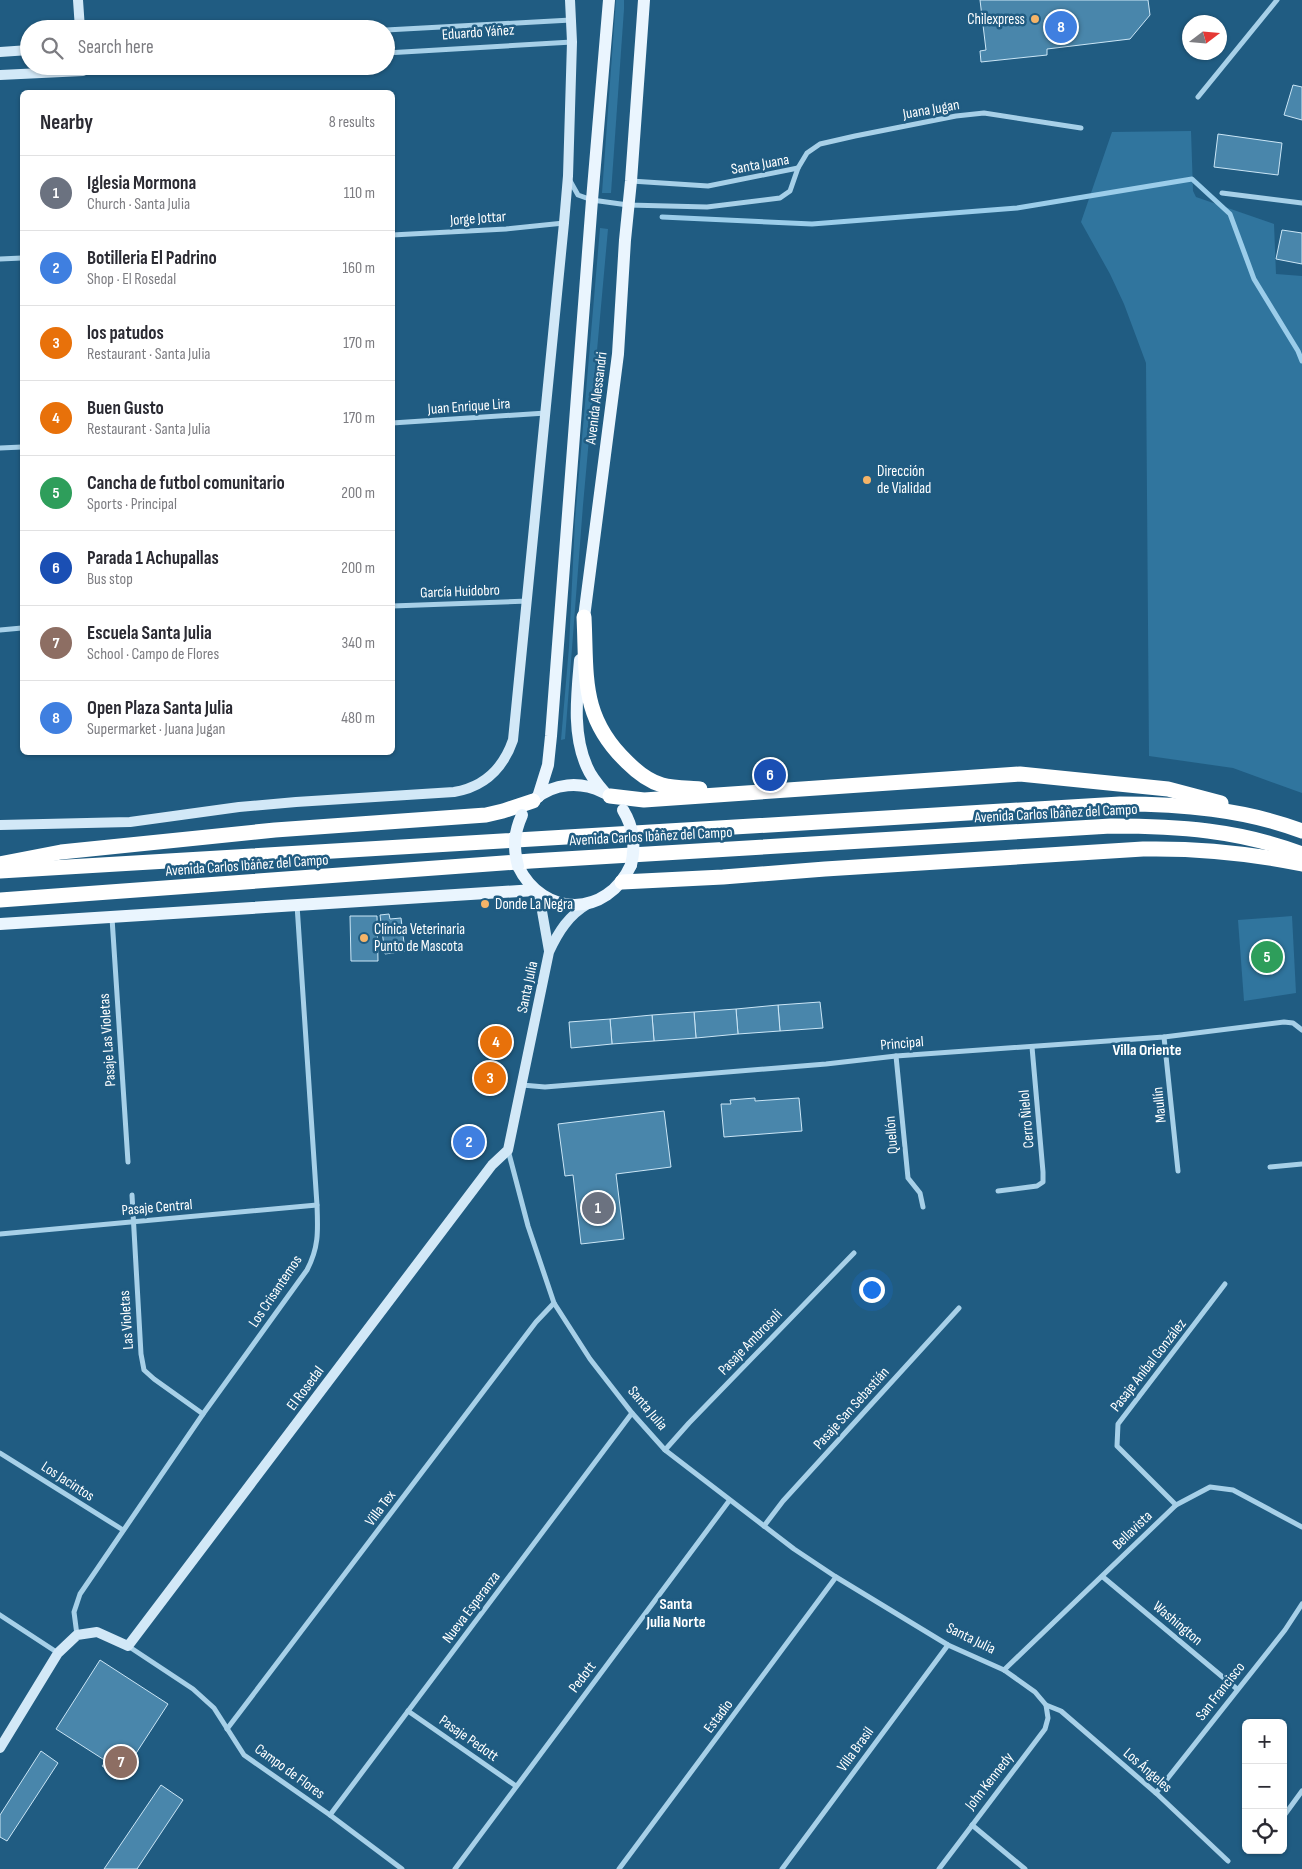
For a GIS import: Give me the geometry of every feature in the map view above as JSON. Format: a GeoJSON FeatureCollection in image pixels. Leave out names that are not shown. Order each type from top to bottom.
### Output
{"type":"FeatureCollection","features":[{"type":"Feature","properties":{"kind":"highway"},"geometry":{"type":"LineString","coordinates":[[584,617],[589,698],[598,725],[606,740],[618,754],[650,780],[662,785],[741,793]]}},
{"type":"Feature","properties":{"kind":"highway"},"geometry":{"type":"LineString","coordinates":[[607,795],[644,800],[1020,774],[1168,789],[1193,794],[1260,818]]}},
{"type":"Feature","properties":{"kind":"highway"},"geometry":{"type":"LineString","coordinates":[[0,864],[61,852],[275,830],[486,815],[535,799]]}},
{"type":"Feature","properties":{"kind":"highway","name":"Avenida Carlos Ibáñez del Campo"},"geometry":{"type":"LineString","coordinates":[[0,871],[1120,804],[1176,805],[1214,809],[1260,818],[1302,831]]}},
{"type":"Feature","properties":{"kind":"highway","name":"Avenida Carlos Ibáñez del Campo"},"geometry":{"type":"LineString","coordinates":[[0,900],[531,861],[1111,826],[1175,827],[1220,831],[1266,842],[1302,854]]}},
{"type":"Feature","properties":{"kind":"highway"},"geometry":{"type":"LineString","coordinates":[[622,882],[1152,848],[1216,850],[1253,854],[1302,864]]}},
{"type":"Feature","properties":{"kind":"main road","name":"Avenida Alessandri"},"geometry":{"type":"LineString","coordinates":[[535,799],[548,766],[551,736],[609,0]]}},
{"type":"Feature","properties":{"kind":"main road","name":"Avenida Alessandri"},"geometry":{"type":"LineString","coordinates":[[607,795],[588,768],[581,751],[577,698],[584,617],[618,354],[644,0]]}},
{"type":"Feature","properties":{"kind":"main road"},"geometry":{"type":"LineString","coordinates":[[571,784],[588,786],[607,795],[623,810],[628,818],[634,837],[631,866],[622,882],[612,892],[591,903],[576,905],[560,904],[537,892],[525,879],[518,866],[515,853],[514,840],[522,815],[535,799],[553,788],[571,784]]}},
{"type":"Feature","properties":{"kind":"main road"},"geometry":{"type":"LineString","coordinates":[[0,924],[297,904],[537,892]]}},
{"type":"Feature","properties":{"kind":"street"},"geometry":{"type":"LineString","coordinates":[[78,0],[79,20]]}},
{"type":"Feature","properties":{"kind":"street"},"geometry":{"type":"LineString","coordinates":[[0,825],[130,822],[286,803],[454,792],[478,785],[498,770],[513,740],[564,223],[568,176],[572,42],[570,0]]}},
{"type":"Feature","properties":{"kind":"street"},"geometry":{"type":"LineString","coordinates":[[1198,96],[1277,0]]}},
{"type":"Feature","properties":{"kind":"street","name":"Eduardo Yáñez"},"geometry":{"type":"LineString","coordinates":[[395,30],[572,20]]}},
{"type":"Feature","properties":{"kind":"street","name":"Eduardo Yáñez"},"geometry":{"type":"LineString","coordinates":[[395,52],[572,42]]}},
{"type":"Feature","properties":{"kind":"street"},"geometry":{"type":"LineString","coordinates":[[0,52],[20,51]]}},
{"type":"Feature","properties":{"kind":"street"},"geometry":{"type":"LineString","coordinates":[[0,75],[20,73]]}},
{"type":"Feature","properties":{"kind":"street","name":"Juana Jugan"},"geometry":{"type":"LineString","coordinates":[[798,168],[806,153],[820,144],[956,116],[984,114],[1081,128]]}},
{"type":"Feature","properties":{"kind":"street","name":"Santa Juana"},"geometry":{"type":"LineString","coordinates":[[631,182],[708,186],[798,168]]}},
{"type":"Feature","properties":{"kind":"street","name":"Santa Juana"},"geometry":{"type":"LineString","coordinates":[[628,205],[707,207],[780,198],[790,191],[798,168]]}},
{"type":"Feature","properties":{"kind":"street"},"geometry":{"type":"LineString","coordinates":[[568,176],[578,194],[592,200],[628,205]]}},
{"type":"Feature","properties":{"kind":"street"},"geometry":{"type":"LineString","coordinates":[[1222,193],[1302,203]]}},
{"type":"Feature","properties":{"kind":"street","name":"Jorge Jottar"},"geometry":{"type":"LineString","coordinates":[[395,236],[506,229],[564,223]]}},
{"type":"Feature","properties":{"kind":"street"},"geometry":{"type":"LineString","coordinates":[[0,259],[20,258]]}},
{"type":"Feature","properties":{"kind":"street","name":"Juan Enrique Lira"},"geometry":{"type":"LineString","coordinates":[[395,423],[546,413]]}},
{"type":"Feature","properties":{"kind":"street"},"geometry":{"type":"LineString","coordinates":[[0,448],[20,446]]}},
{"type":"Feature","properties":{"kind":"street","name":"García Huidobro"},"geometry":{"type":"LineString","coordinates":[[395,606],[528,601]]}},
{"type":"Feature","properties":{"kind":"street"},"geometry":{"type":"LineString","coordinates":[[0,630],[20,628]]}},
{"type":"Feature","properties":{"kind":"street","name":"Santa Julia"},"geometry":{"type":"LineString","coordinates":[[537,892],[546,924],[549,952]]}},
{"type":"Feature","properties":{"kind":"street","name":"Santa Julia"},"geometry":{"type":"LineString","coordinates":[[591,903],[580,909],[567,922],[555,939],[549,952],[508,1150],[528,1226],[554,1303],[590,1359],[632,1413],[665,1450],[794,1549],[836,1577],[948,1644],[1004,1670],[1035,1692],[1046,1705]]}},
{"type":"Feature","properties":{"kind":"street","name":"Los Crisantemos"},"geometry":{"type":"LineString","coordinates":[[77,1636],[74,1612],[80,1594],[203,1414],[307,1270],[314,1254],[318,1238],[317,1205],[297,904]]}},
{"type":"Feature","properties":{"kind":"street","name":"Pasaje Las Violetas"},"geometry":{"type":"LineString","coordinates":[[112,917],[128,1162]]}},
{"type":"Feature","properties":{"kind":"street","name":"Principal"},"geometry":{"type":"LineString","coordinates":[[522,1085],[554,1086],[826,1064],[896,1056],[1164,1037],[1284,1022],[1293,1023],[1302,1030]]}},
{"type":"Feature","properties":{"kind":"street","name":"Maullín"},"geometry":{"type":"LineString","coordinates":[[1164,1037],[1178,1171]]}},
{"type":"Feature","properties":{"kind":"street","name":"Cerro Ñielol"},"geometry":{"type":"LineString","coordinates":[[998,1191],[1037,1186],[1043,1182],[1032,1047]]}},
{"type":"Feature","properties":{"kind":"street","name":"Quellón"},"geometry":{"type":"LineString","coordinates":[[896,1056],[908,1178],[920,1193],[923,1208]]}},
{"type":"Feature","properties":{"kind":"street","name":"El Rosedal"},"geometry":{"type":"LineString","coordinates":[[128,1646],[492,1165],[508,1150]]}},
{"type":"Feature","properties":{"kind":"street"},"geometry":{"type":"LineString","coordinates":[[1270,1167],[1302,1164]]}},
{"type":"Feature","properties":{"kind":"street","name":"Las Violetas"},"geometry":{"type":"LineString","coordinates":[[132,1195],[141,1354],[144,1370],[203,1414]]}},
{"type":"Feature","properties":{"kind":"street","name":"Pasaje Central"},"geometry":{"type":"LineString","coordinates":[[0,1234],[317,1205]]}},
{"type":"Feature","properties":{"kind":"street","name":"Pasaje Ambrosoli"},"geometry":{"type":"LineString","coordinates":[[665,1450],[854,1253]]}},
{"type":"Feature","properties":{"kind":"street","name":"Pasaje Aníbal González"},"geometry":{"type":"LineString","coordinates":[[1176,1505],[1117,1446],[1118,1424],[1225,1284]]}},
{"type":"Feature","properties":{"kind":"street","name":"Villa Tex"},"geometry":{"type":"LineString","coordinates":[[227,1729],[536,1322],[554,1303]]}},
{"type":"Feature","properties":{"kind":"street","name":"Pasaje San Sebastián"},"geometry":{"type":"LineString","coordinates":[[764,1526],[783,1501],[959,1308]]}},
{"type":"Feature","properties":{"kind":"street","name":"Nueva Esperanza"},"geometry":{"type":"LineString","coordinates":[[330,1815],[632,1413]]}},
{"type":"Feature","properties":{"kind":"street","name":"Los Jacintos"},"geometry":{"type":"LineString","coordinates":[[0,1453],[123,1530]]}},
{"type":"Feature","properties":{"kind":"street","name":"Bellavista"},"geometry":{"type":"LineString","coordinates":[[1004,1670],[1176,1505],[1210,1487],[1233,1490],[1302,1527]]}},
{"type":"Feature","properties":{"kind":"street","name":"Pedott"},"geometry":{"type":"LineString","coordinates":[[455,1869],[729,1501]]}},
{"type":"Feature","properties":{"kind":"street","name":"Estadio"},"geometry":{"type":"LineString","coordinates":[[619,1869],[836,1577]]}},
{"type":"Feature","properties":{"kind":"street","name":"Washington"},"geometry":{"type":"LineString","coordinates":[[1102,1577],[1237,1689]]}},
{"type":"Feature","properties":{"kind":"street","name":"San Francisco"},"geometry":{"type":"LineString","coordinates":[[1156,1792],[1285,1630],[1302,1604]]}},
{"type":"Feature","properties":{"kind":"street"},"geometry":{"type":"LineString","coordinates":[[0,1616],[58,1653]]}},
{"type":"Feature","properties":{"kind":"street"},"geometry":{"type":"LineString","coordinates":[[0,1748],[58,1653],[77,1636],[97,1632],[128,1646]]}},
{"type":"Feature","properties":{"kind":"street","name":"Villa Brasil"},"geometry":{"type":"LineString","coordinates":[[782,1869],[948,1644]]}},
{"type":"Feature","properties":{"kind":"street","name":"Campo de Flores"},"geometry":{"type":"LineString","coordinates":[[128,1646],[193,1689],[214,1708],[244,1755],[330,1815],[402,1869]]}},
{"type":"Feature","properties":{"kind":"street","name":"Los Ángeles"},"geometry":{"type":"LineString","coordinates":[[1046,1705],[1060,1711],[1156,1792],[1228,1861]]}},
{"type":"Feature","properties":{"kind":"street","name":"John Kennedy"},"geometry":{"type":"LineString","coordinates":[[939,1869],[1045,1729],[1048,1718],[1046,1705]]}},
{"type":"Feature","properties":{"kind":"street","name":"Pasaje Pedott"},"geometry":{"type":"LineString","coordinates":[[408,1711],[516,1786]]}},
{"type":"Feature","properties":{"kind":"street"},"geometry":{"type":"LineString","coordinates":[[1287,1812],[1302,1791]]}},
{"type":"Feature","properties":{"kind":"street"},"geometry":{"type":"LineString","coordinates":[[972,1825],[1026,1869]]}},
{"type":"Feature","properties":{"kind":"shaded area"},"geometry":{"type":"Polygon","coordinates":[[[616,0],[624,0],[624,9],[611,193],[602,193],[616,0]]]}},
{"type":"Feature","properties":{"kind":"shaded area"},"geometry":{"type":"Polygon","coordinates":[[[1191,131],[1193,191],[1196,197],[1274,224],[1276,274],[1302,276],[1302,793],[1233,768],[1149,756],[1146,363],[1124,304],[1110,274],[1081,222],[1112,132],[1191,131]]]}},
{"type":"Feature","properties":{"kind":"shaded area"},"geometry":{"type":"Polygon","coordinates":[[[600,228],[608,229],[583,505],[565,739],[561,740],[569,647],[575,520],[600,228]]]}},
{"type":"Feature","properties":{"kind":"shaded area"},"geometry":{"type":"Polygon","coordinates":[[[1292,916],[1296,993],[1244,1001],[1238,920],[1292,916]]]}},
{"type":"Feature","properties":{"kind":"building"},"geometry":{"type":"Polygon","coordinates":[[[980,0],[1148,0],[1150,15],[1130,39],[1047,49],[1047,55],[981,62],[980,51],[986,50],[980,0]]]}},
{"type":"Feature","properties":{"kind":"building"},"geometry":{"type":"Polygon","coordinates":[[[1293,85],[1302,87],[1302,120],[1284,115],[1293,85]]]}},
{"type":"Feature","properties":{"kind":"building"},"geometry":{"type":"Polygon","coordinates":[[[1218,134],[1282,143],[1278,175],[1214,167],[1218,134]]]}},
{"type":"Feature","properties":{"kind":"building"},"geometry":{"type":"Polygon","coordinates":[[[1282,230],[1302,233],[1302,264],[1276,259],[1282,230]]]}},
{"type":"Feature","properties":{"kind":"building"},"geometry":{"type":"Polygon","coordinates":[[[389,914],[390,919],[401,918],[405,951],[385,954],[380,915],[389,914]]]}},
{"type":"Feature","properties":{"kind":"building","name":"Clínica Veterinaria Punto de Mascota"},"geometry":{"type":"Polygon","coordinates":[[[350,916],[377,916],[378,961],[351,961],[350,916]]]}},
{"type":"Feature","properties":{"kind":"building"},"geometry":{"type":"Polygon","coordinates":[[[820,1002],[823,1028],[780,1031],[778,1005],[820,1002]]]}},
{"type":"Feature","properties":{"kind":"building"},"geometry":{"type":"Polygon","coordinates":[[[778,1005],[780,1031],[738,1034],[736,1009],[778,1005]]]}},
{"type":"Feature","properties":{"kind":"building"},"geometry":{"type":"Polygon","coordinates":[[[736,1009],[738,1034],[696,1038],[694,1012],[736,1009]]]}},
{"type":"Feature","properties":{"kind":"building"},"geometry":{"type":"Polygon","coordinates":[[[694,1012],[696,1038],[654,1041],[652,1015],[694,1012]]]}},
{"type":"Feature","properties":{"kind":"building"},"geometry":{"type":"Polygon","coordinates":[[[652,1015],[654,1041],[612,1044],[610,1019],[652,1015]]]}},
{"type":"Feature","properties":{"kind":"building"},"geometry":{"type":"Polygon","coordinates":[[[610,1019],[612,1044],[571,1048],[569,1022],[610,1019]]]}},
{"type":"Feature","properties":{"kind":"building"},"geometry":{"type":"Polygon","coordinates":[[[755,1098],[755,1101],[799,1098],[802,1131],[724,1137],[721,1104],[731,1104],[730,1100],[755,1098]]]}},
{"type":"Feature","properties":{"kind":"building"},"geometry":{"type":"Polygon","coordinates":[[[664,1111],[671,1167],[616,1174],[624,1239],[581,1244],[573,1175],[565,1176],[558,1124],[664,1111]]]}},
{"type":"Feature","properties":{"kind":"building"},"geometry":{"type":"Polygon","coordinates":[[[100,1660],[168,1704],[120,1778],[102,1766],[106,1761],[56,1729],[100,1660]]]}},
{"type":"Feature","properties":{"kind":"building"},"geometry":{"type":"Polygon","coordinates":[[[41,1751],[58,1763],[7,1841],[0,1837],[0,1815],[41,1751]]]}},
{"type":"Feature","properties":{"kind":"building"},"geometry":{"type":"Polygon","coordinates":[[[161,1785],[183,1800],[137,1869],[104,1869],[161,1785]]]}},
{"type":"Feature","properties":{"kind":"waterway"},"geometry":{"type":"LineString","coordinates":[[662,217],[812,224],[1017,208],[1192,179],[1230,214],[1254,279],[1298,351],[1302,361]]}},
{"type":"Feature","properties":{"kind":"place","name":"Chilexpress"},"geometry":{"type":"Point","coordinates":[1035,19]}},
{"type":"Feature","properties":{"kind":"place","name":"Open Plaza Santa Julia"},"geometry":{"type":"Point","coordinates":[1061,27]}},
{"type":"Feature","properties":{"kind":"place","name":"Dirección de Vialidad"},"geometry":{"type":"Point","coordinates":[867,480]}},
{"type":"Feature","properties":{"kind":"place","name":"Parada 1 Achupallas"},"geometry":{"type":"Point","coordinates":[770,775]}},
{"type":"Feature","properties":{"kind":"place","name":"Donde La Negra"},"geometry":{"type":"Point","coordinates":[485,904]}},
{"type":"Feature","properties":{"kind":"place","name":"Clínica Veterinaria Punto de Mascota"},"geometry":{"type":"Point","coordinates":[364,938]}},
{"type":"Feature","properties":{"kind":"place","name":"Cancha de futbol comunitario"},"geometry":{"type":"Point","coordinates":[1267,957]}},
{"type":"Feature","properties":{"kind":"place","name":"Buen Gusto"},"geometry":{"type":"Point","coordinates":[496,1042]}},
{"type":"Feature","properties":{"kind":"place","name":"los patudos"},"geometry":{"type":"Point","coordinates":[490,1078]}},
{"type":"Feature","properties":{"kind":"place","name":"Botilleria El Padrino"},"geometry":{"type":"Point","coordinates":[469,1142]}},
{"type":"Feature","properties":{"kind":"place","name":"Iglesia Mormona"},"geometry":{"type":"Point","coordinates":[598,1208]}},
{"type":"Feature","properties":{"kind":"place","name":"Escuela Santa Julia"},"geometry":{"type":"Point","coordinates":[121,1762]}},
{"type":"Feature","properties":{"kind":"district","name":"Villa Oriente"},"geometry":{"type":"Point","coordinates":[1147,1049]}},
{"type":"Feature","properties":{"kind":"district","name":"Santa Julia Norte"},"geometry":{"type":"Point","coordinates":[676,1612]}}]}
